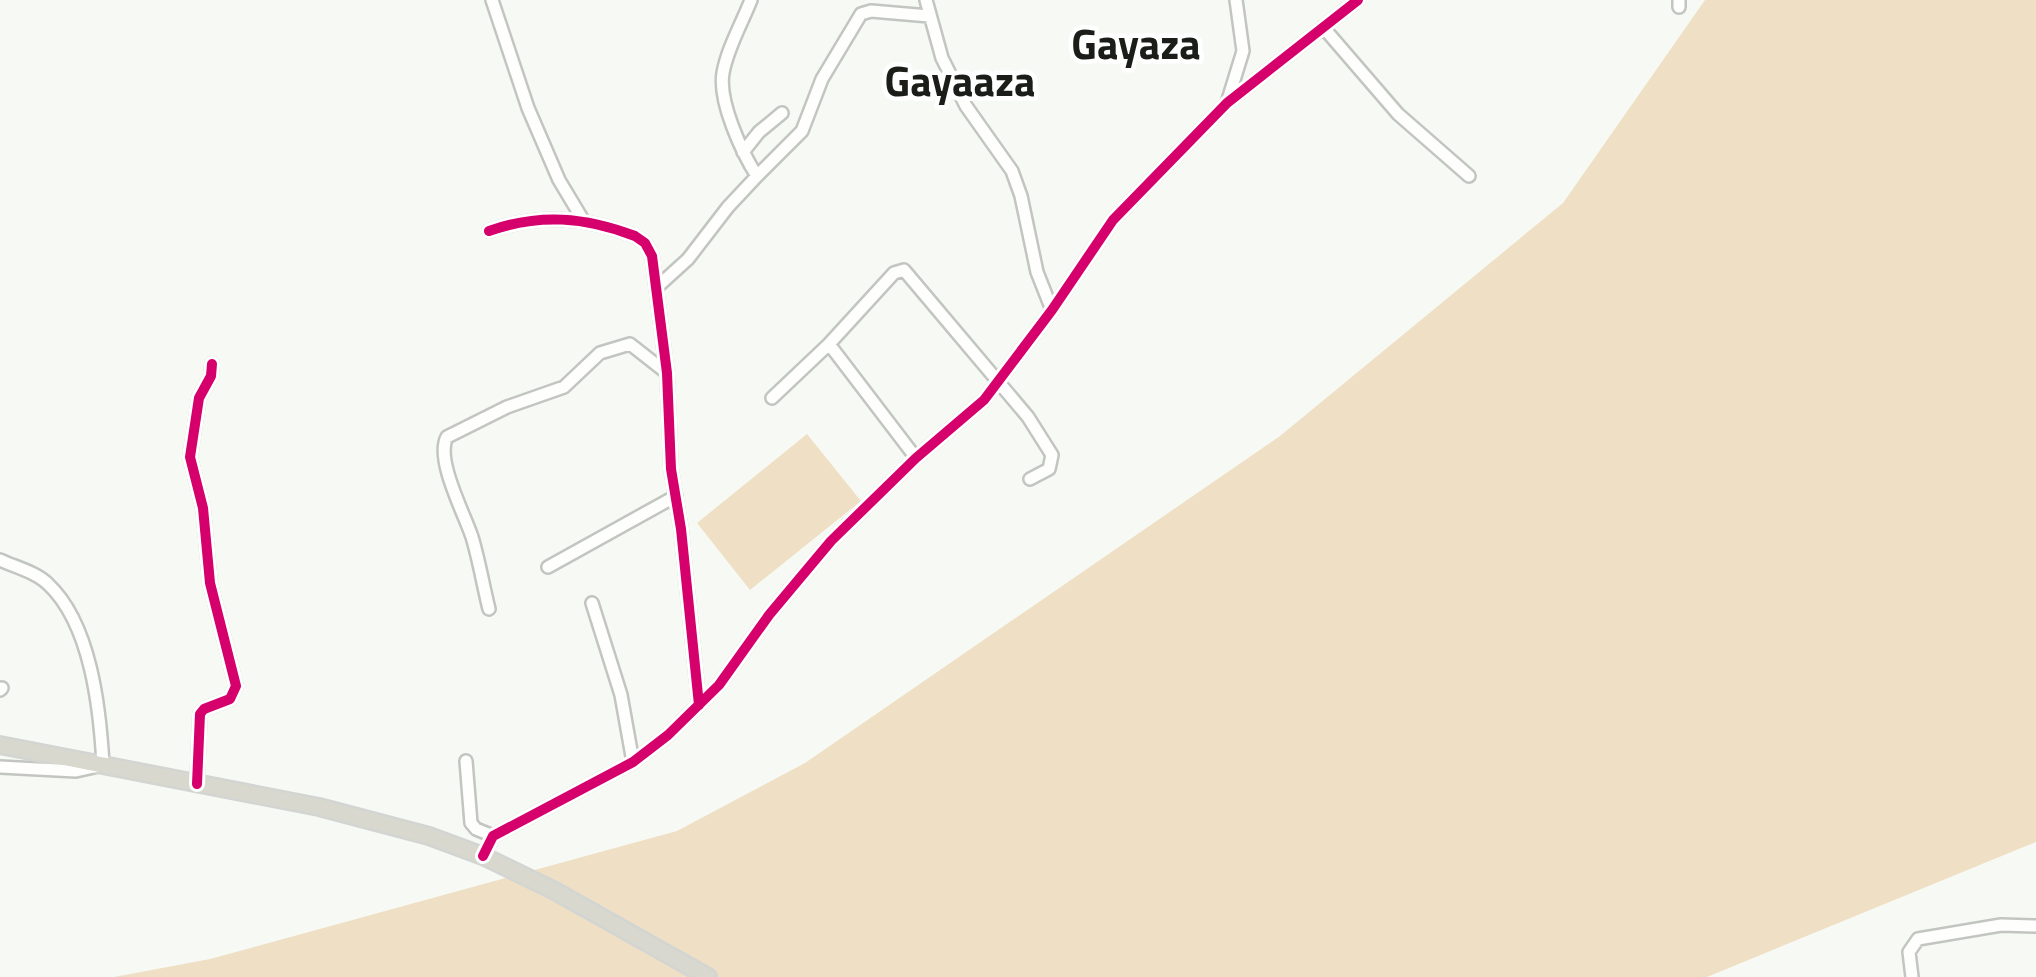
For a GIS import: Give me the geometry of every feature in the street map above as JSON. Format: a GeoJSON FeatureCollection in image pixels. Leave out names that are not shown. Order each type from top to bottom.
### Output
{"type":"FeatureCollection","features":[{"type":"Feature","properties":{"kind":"highway"},"geometry":{"type":"LineString","coordinates":[[0,745],[361,817],[430,836],[482,856],[572,900],[708,977]]}},
{"type":"Feature","properties":{"kind":"street"},"geometry":{"type":"LineString","coordinates":[[492,0],[528,108],[559,180],[583,220]]}},
{"type":"Feature","properties":{"kind":"street"},"geometry":{"type":"LineString","coordinates":[[751,0],[723,71],[722,88],[742,152],[757,176]]}},
{"type":"Feature","properties":{"kind":"street"},"geometry":{"type":"LineString","coordinates":[[926,0],[942,58],[966,106],[1012,170],[1022,196],[1037,272],[1052,310]]}},
{"type":"Feature","properties":{"kind":"street"},"geometry":{"type":"LineString","coordinates":[[1227,103],[1243,51],[1236,0]]}},
{"type":"Feature","properties":{"kind":"street"},"geometry":{"type":"LineString","coordinates":[[482,856],[492,836],[633,762],[699,705],[802,574],[916,458],[984,400],[1113,220],[1227,103],[1358,0]]}},
{"type":"Feature","properties":{"kind":"street"},"geometry":{"type":"LineString","coordinates":[[656,288],[688,259],[728,207],[802,131],[822,79],[862,14],[871,10],[929,16]]}},
{"type":"Feature","properties":{"kind":"street"},"geometry":{"type":"LineString","coordinates":[[1323,27],[1398,114],[1469,176]]}},
{"type":"Feature","properties":{"kind":"street"},"geometry":{"type":"LineString","coordinates":[[742,152],[782,112]]}},
{"type":"Feature","properties":{"kind":"street"},"geometry":{"type":"LineString","coordinates":[[489,232],[542,218],[583,220],[617,229],[645,243],[652,256],[667,374],[671,468],[699,705]]}},
{"type":"Feature","properties":{"kind":"street"},"geometry":{"type":"LineString","coordinates":[[772,398],[829,344],[894,272],[904,270],[1020,406],[1052,455],[1049,469],[1030,480]]}},
{"type":"Feature","properties":{"kind":"street"},"geometry":{"type":"LineString","coordinates":[[488,608],[472,537],[448,470],[443,444],[447,436],[507,407],[564,387],[600,353],[617,346],[630,344],[667,374]]}},
{"type":"Feature","properties":{"kind":"street"},"geometry":{"type":"LineString","coordinates":[[829,344],[916,458]]}},
{"type":"Feature","properties":{"kind":"street"},"geometry":{"type":"LineString","coordinates":[[197,784],[200,714],[230,699],[236,686],[210,583],[203,508],[190,456],[199,398],[212,364]]}},
{"type":"Feature","properties":{"kind":"street"},"geometry":{"type":"LineString","coordinates":[[548,567],[676,496]]}},
{"type":"Feature","properties":{"kind":"street"},"geometry":{"type":"LineString","coordinates":[[0,560],[45,580],[76,623],[100,715],[103,764],[76,771],[0,767]]}},
{"type":"Feature","properties":{"kind":"street"},"geometry":{"type":"LineString","coordinates":[[592,603],[621,694],[633,762]]}},
{"type":"Feature","properties":{"kind":"street"},"geometry":{"type":"LineString","coordinates":[[466,762],[471,822],[476,829],[492,836]]}},
{"type":"Feature","properties":{"kind":"street"},"geometry":{"type":"LineString","coordinates":[[1912,977],[1908,952],[1918,939],[2001,925],[2036,926]]}},
{"type":"Feature","properties":{"kind":"shaded area"},"geometry":{"type":"Polygon","coordinates":[[[1705,0],[2036,0],[2036,842],[1707,977],[114,977],[210,959],[677,831],[805,763],[1280,436],[1563,203],[1705,0]]]}},
{"type":"Feature","properties":{"kind":"shaded area"},"geometry":{"type":"Polygon","coordinates":[[[807,434],[861,501],[750,590],[697,523],[807,434]]]}},
{"type":"Feature","properties":{"kind":"cycle path"},"geometry":{"type":"LineString","coordinates":[[483,856],[493,836],[633,762],[668,735],[719,685],[769,615],[831,541],[916,458],[984,400],[1113,220],[1227,103],[1358,0]]}},
{"type":"Feature","properties":{"kind":"cycle path"},"geometry":{"type":"LineString","coordinates":[[489,231],[544,220],[580,221],[635,236],[645,243],[652,256],[667,373],[671,469],[699,705]]}},
{"type":"Feature","properties":{"kind":"cycle path"},"geometry":{"type":"LineString","coordinates":[[197,784],[200,714],[230,699],[236,686],[210,583],[203,508],[190,457],[199,398],[211,376],[212,364]]}},
{"type":"Feature","properties":{"kind":"district","name":"Gayaza"},"geometry":{"type":"Point","coordinates":[1136,43]}},
{"type":"Feature","properties":{"kind":"district","name":"Gayaaza"},"geometry":{"type":"Point","coordinates":[960,80]}}]}
